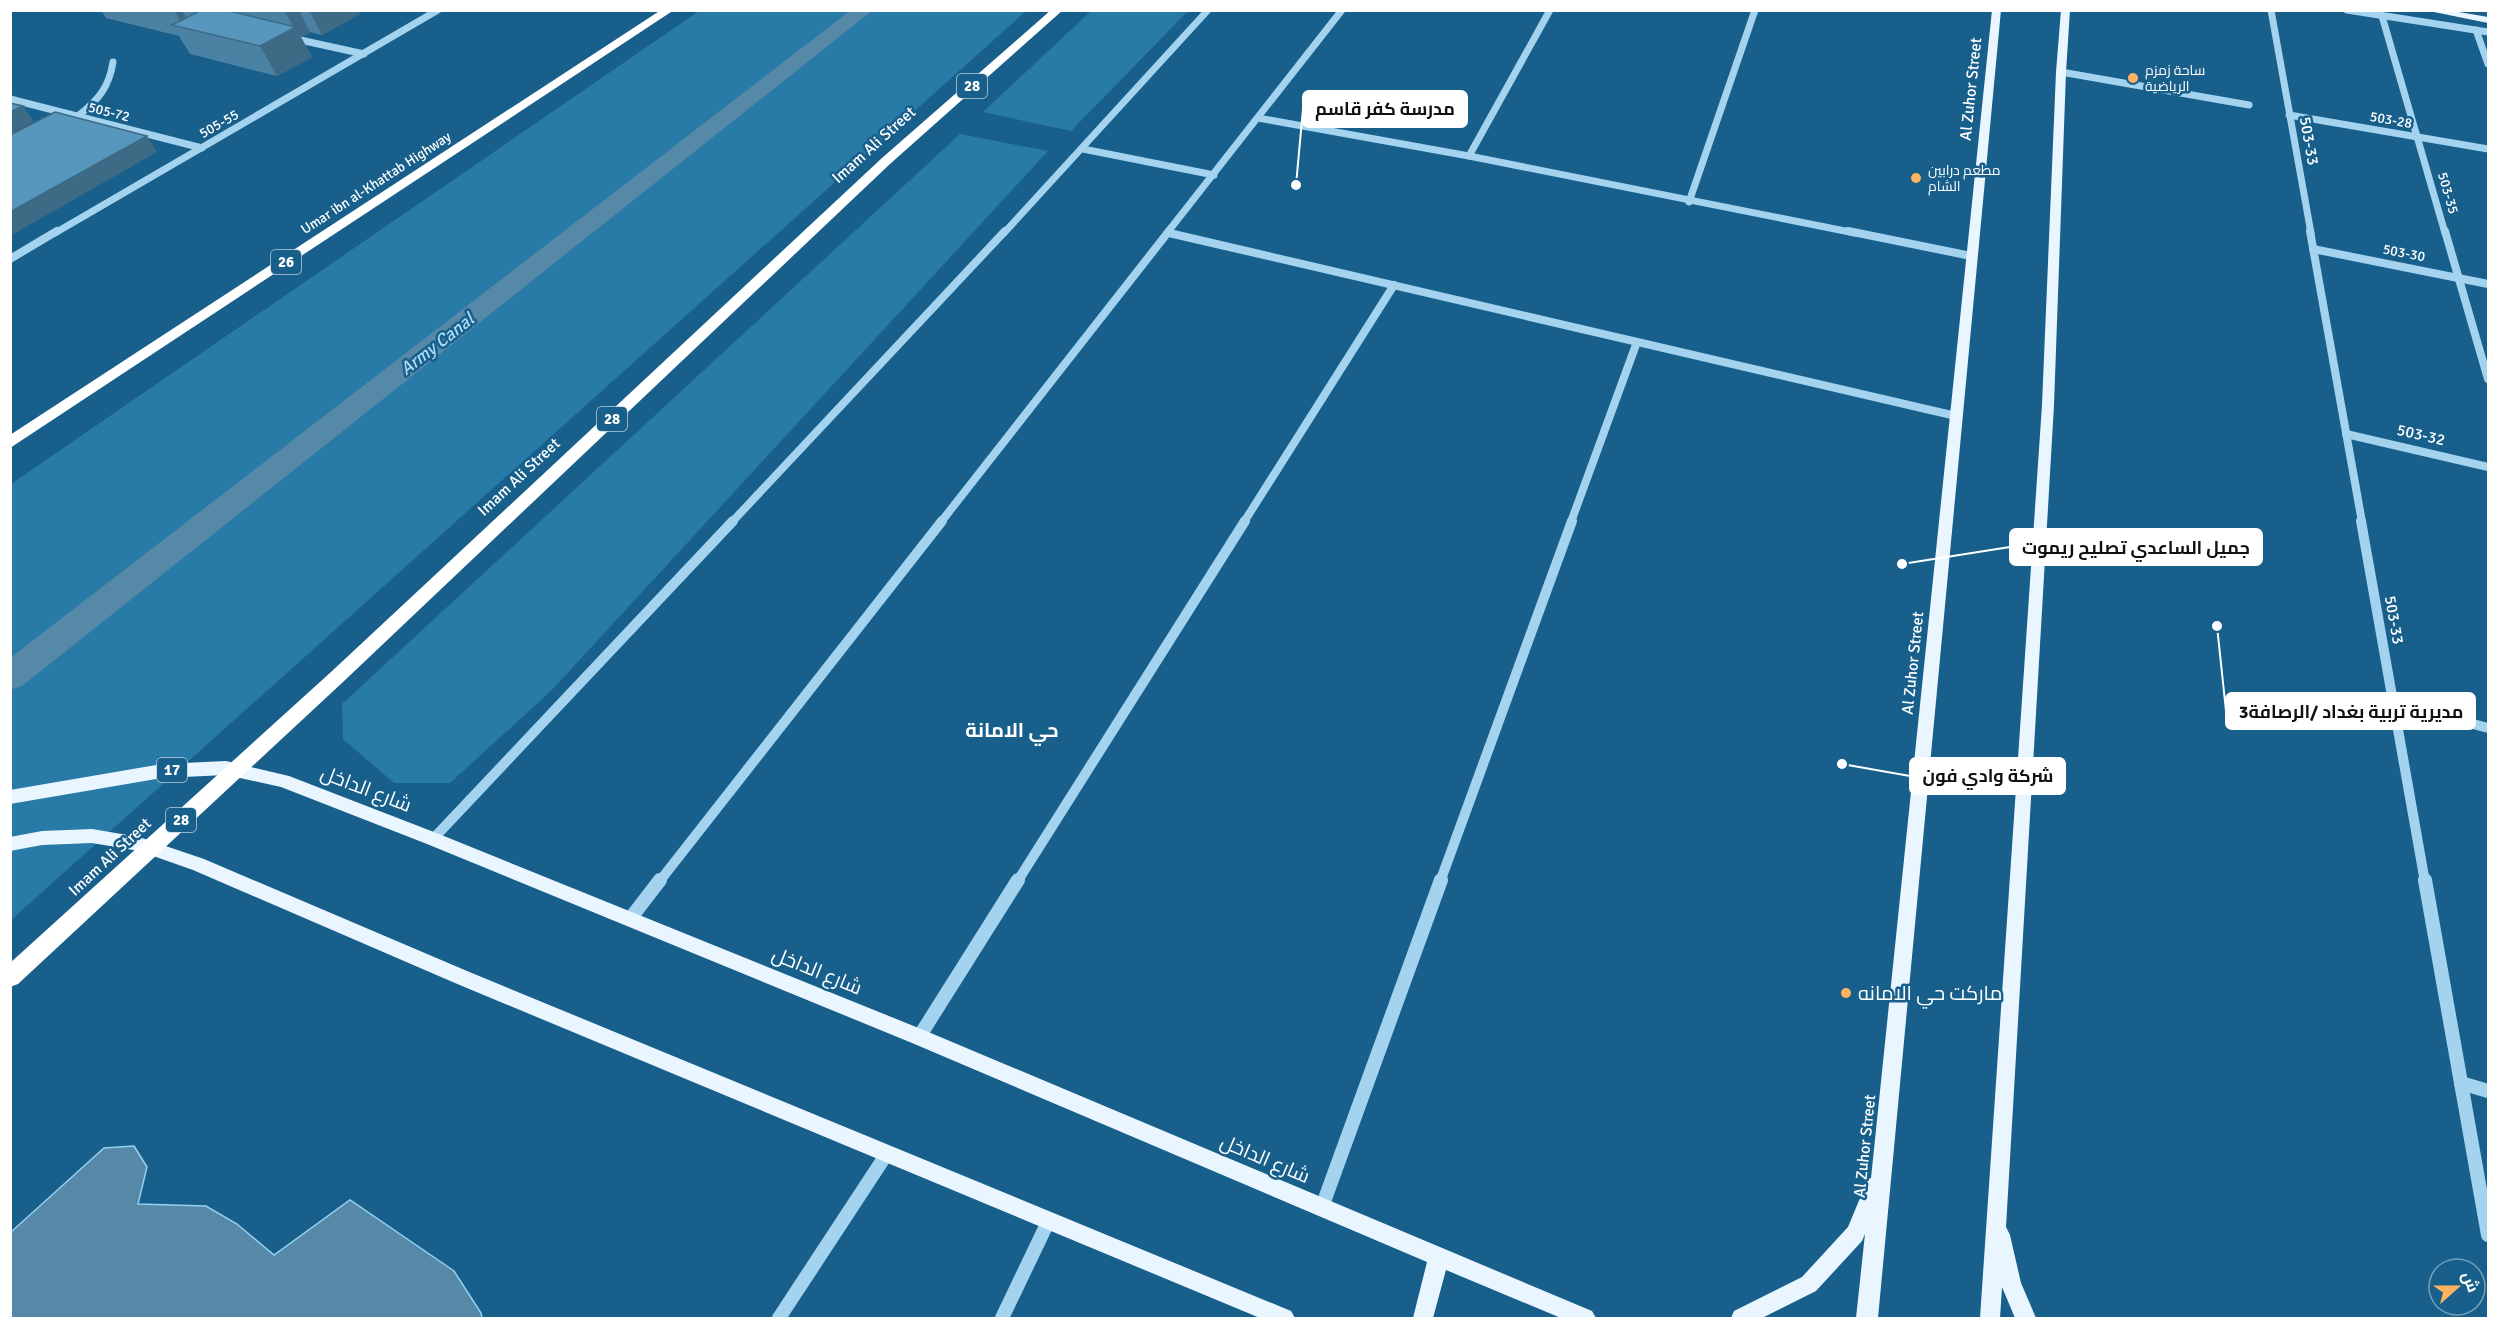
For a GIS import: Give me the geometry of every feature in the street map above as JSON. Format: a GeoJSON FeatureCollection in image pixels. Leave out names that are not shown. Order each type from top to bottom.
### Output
{"type":"FeatureCollection","features":[{"type":"Feature","properties":{"kind":"highway","name":"Umar ibn al-Khattab Highway"},"geometry":{"type":"LineString","coordinates":[[10,443],[669,10]]}},
{"type":"Feature","properties":{"kind":"highway","name":"Imam Ali Street"},"geometry":{"type":"LineString","coordinates":[[10,977],[337,677],[886,161],[1058,10]]}},
{"type":"Feature","properties":{"kind":"main road","name":"Al Zuhor Street"},"geometry":{"type":"LineString","coordinates":[[1867,1318],[1997,10]]}},
{"type":"Feature","properties":{"kind":"main road"},"geometry":{"type":"LineString","coordinates":[[1990,1318],[2048,405],[2061,72],[2066,10]]}},
{"type":"Feature","properties":{"kind":"main road"},"geometry":{"type":"LineString","coordinates":[[2428,10],[2488,20]]}},
{"type":"Feature","properties":{"kind":"main road","name":"شارع الداخل"},"geometry":{"type":"LineString","coordinates":[[10,797],[162,771],[226,768],[283,781],[433,839],[919,1037],[1585,1318]]}},
{"type":"Feature","properties":{"kind":"main road"},"geometry":{"type":"LineString","coordinates":[[10,844],[42,838],[92,836],[139,844],[198,864],[886,1155],[1284,1318]]}},
{"type":"Feature","properties":{"kind":"main road"},"geometry":{"type":"LineString","coordinates":[[1741,1318],[1809,1284],[1855,1234],[1880,1172]]}},
{"type":"Feature","properties":{"kind":"main road"},"geometry":{"type":"LineString","coordinates":[[1996,1215],[2011,1283],[2025,1318]]}},
{"type":"Feature","properties":{"kind":"main road"},"geometry":{"type":"LineString","coordinates":[[1423,1318],[1439,1257]]}},
{"type":"Feature","properties":{"kind":"street","name":"505-55"},"geometry":{"type":"LineString","coordinates":[[10,259],[438,10]]}},
{"type":"Feature","properties":{"kind":"street"},"geometry":{"type":"LineString","coordinates":[[433,839],[1083,149],[1208,10]]}},
{"type":"Feature","properties":{"kind":"street"},"geometry":{"type":"LineString","coordinates":[[630,919],[1342,10]]}},
{"type":"Feature","properties":{"kind":"street"},"geometry":{"type":"LineString","coordinates":[[1469,156],[1550,10]]}},
{"type":"Feature","properties":{"kind":"street"},"geometry":{"type":"LineString","coordinates":[[1689,201],[1755,10]]}},
{"type":"Feature","properties":{"kind":"street","name":"503-33"},"geometry":{"type":"LineString","coordinates":[[2271,10],[2488,1235]]}},
{"type":"Feature","properties":{"kind":"street"},"geometry":{"type":"LineString","coordinates":[[2347,10],[2488,32]]}},
{"type":"Feature","properties":{"kind":"street","name":"503-35"},"geometry":{"type":"LineString","coordinates":[[2382,16],[2488,379]]}},
{"type":"Feature","properties":{"kind":"street"},"geometry":{"type":"LineString","coordinates":[[2476,30],[2488,64]]}},
{"type":"Feature","properties":{"kind":"street"},"geometry":{"type":"LineString","coordinates":[[287,37],[364,54]]}},
{"type":"Feature","properties":{"kind":"street"},"geometry":{"type":"LineString","coordinates":[[78,116],[106,93],[112,79],[113,62]]}},
{"type":"Feature","properties":{"kind":"street"},"geometry":{"type":"LineString","coordinates":[[2061,72],[2249,105]]}},
{"type":"Feature","properties":{"kind":"street","name":"505-72"},"geometry":{"type":"LineString","coordinates":[[10,99],[202,148]]}},
{"type":"Feature","properties":{"kind":"street"},"geometry":{"type":"LineString","coordinates":[[58,119],[68,114]]}},
{"type":"Feature","properties":{"kind":"street","name":"503-28"},"geometry":{"type":"LineString","coordinates":[[2289,115],[2488,149]]}},
{"type":"Feature","properties":{"kind":"street"},"geometry":{"type":"LineString","coordinates":[[1258,118],[1469,156],[1971,256]]}},
{"type":"Feature","properties":{"kind":"street"},"geometry":{"type":"LineString","coordinates":[[1083,149],[1214,175]]}},
{"type":"Feature","properties":{"kind":"street"},"geometry":{"type":"LineString","coordinates":[[1169,233],[1956,416]]}},
{"type":"Feature","properties":{"kind":"street","name":"503-30"},"geometry":{"type":"LineString","coordinates":[[2313,249],[2488,284]]}},
{"type":"Feature","properties":{"kind":"street"},"geometry":{"type":"LineString","coordinates":[[919,1037],[1394,285]]}},
{"type":"Feature","properties":{"kind":"street"},"geometry":{"type":"LineString","coordinates":[[1322,1208],[1637,342]]}},
{"type":"Feature","properties":{"kind":"street","name":"503-32"},"geometry":{"type":"LineString","coordinates":[[2346,434],[2488,467]]}},
{"type":"Feature","properties":{"kind":"street"},"geometry":{"type":"LineString","coordinates":[[2394,703],[2488,728]]}},
{"type":"Feature","properties":{"kind":"street"},"geometry":{"type":"LineString","coordinates":[[2462,1083],[2488,1091]]}},
{"type":"Feature","properties":{"kind":"street"},"geometry":{"type":"LineString","coordinates":[[779,1318],[886,1155]]}},
{"type":"Feature","properties":{"kind":"street"},"geometry":{"type":"LineString","coordinates":[[1002,1318],[1048,1222]]}},
{"type":"Feature","properties":{"kind":"shaded area"},"geometry":{"type":"Polygon","coordinates":[[[699,11],[1026,11],[11,920],[11,484],[699,11]]]}},
{"type":"Feature","properties":{"kind":"shaded area"},"geometry":{"type":"Polygon","coordinates":[[[1091,11],[1188,11],[1071,131],[983,112],[1091,11]]]}},
{"type":"Feature","properties":{"kind":"shaded area"},"geometry":{"type":"Polygon","coordinates":[[[960,134],[1048,151],[551,691],[450,783],[394,783],[343,739],[342,704],[960,134]]]}},
{"type":"Feature","properties":{"kind":"shaded area"},"geometry":{"type":"Polygon","coordinates":[[[134,1146],[147,1167],[138,1204],[206,1206],[237,1224],[274,1255],[350,1200],[454,1271],[482,1318],[11,1318],[11,1232],[104,1148],[134,1146]]]}},
{"type":"Feature","properties":{"kind":"building"},"geometry":{"type":"Polygon","coordinates":[[[197,10],[225,10],[296,27],[260,46],[172,25],[200,11],[197,10]]]}},
{"type":"Feature","properties":{"kind":"building"},"geometry":{"type":"Polygon","coordinates":[[[10,103],[23,106],[10,112],[10,103]]]}},
{"type":"Feature","properties":{"kind":"building"},"geometry":{"type":"Polygon","coordinates":[[[55,112],[147,136],[10,212],[10,135],[55,112]]]}},
{"type":"Feature","properties":{"kind":"waterway","name":"Army Canal"},"geometry":{"type":"LineString","coordinates":[[10,677],[864,10]]}},
{"type":"Feature","properties":{"kind":"place","name":"ساحة زمزم الرياضية"},"geometry":{"type":"Point","coordinates":[2133,78]}},
{"type":"Feature","properties":{"kind":"place","name":"مطعم درابين الشام"},"geometry":{"type":"Point","coordinates":[1916,178]}},
{"type":"Feature","properties":{"kind":"place","name":"مدرسة كفر قاسم"},"geometry":{"type":"Point","coordinates":[1296,185]}},
{"type":"Feature","properties":{"kind":"place","name":"جميل الساعدي تصليح ريموت"},"geometry":{"type":"Point","coordinates":[1902,564]}},
{"type":"Feature","properties":{"kind":"place","name":"مديرية تربية بغداد /الرصافة3"},"geometry":{"type":"Point","coordinates":[2217,626]}},
{"type":"Feature","properties":{"kind":"place","name":"شركة وادي فون"},"geometry":{"type":"Point","coordinates":[1842,764]}},
{"type":"Feature","properties":{"kind":"place","name":"ماركت حي الامانه"},"geometry":{"type":"Point","coordinates":[1846,993]}},
{"type":"Feature","properties":{"kind":"district","name":"حي الامانة"},"geometry":{"type":"Point","coordinates":[1012,730]}}]}
